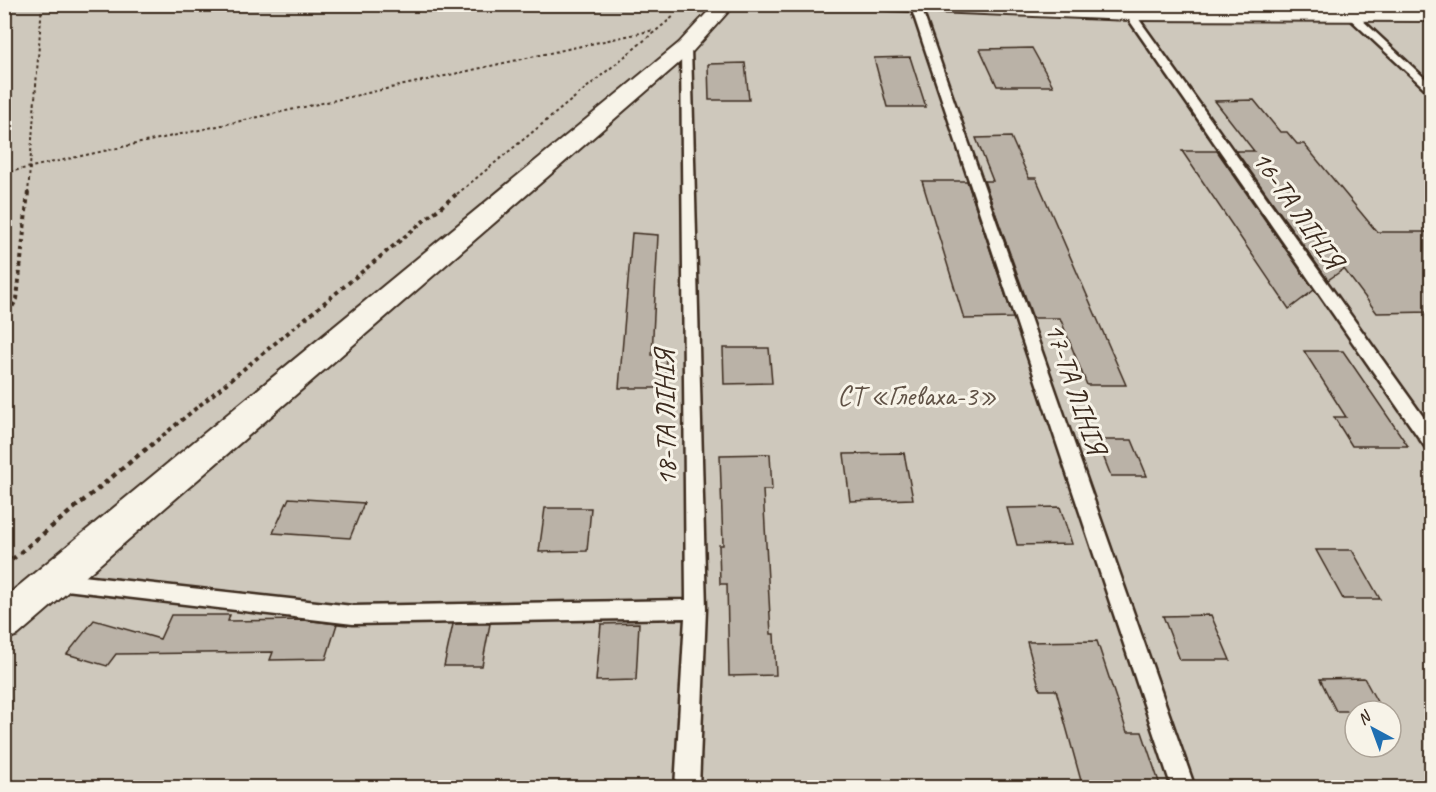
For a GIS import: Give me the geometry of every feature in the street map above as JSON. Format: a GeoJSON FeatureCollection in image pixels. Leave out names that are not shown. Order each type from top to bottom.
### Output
{"type":"FeatureCollection","features":[{"type":"Feature","properties":{"kind":"street"},"geometry":{"type":"LineString","coordinates":[[888,4],[916,7],[1345,10],[1431,15]]}},
{"type":"Feature","properties":{"kind":"street"},"geometry":{"type":"LineString","coordinates":[[4,622],[686,47],[721,9]]}},
{"type":"Feature","properties":{"kind":"lane","name":"17-ТА ЛІНІЯ"},"geometry":{"type":"LineString","coordinates":[[916,7],[1184,788]]}},
{"type":"Feature","properties":{"kind":"lane","name":"16-ТА ЛІНІЯ"},"geometry":{"type":"LineString","coordinates":[[1126,9],[1431,443]]}},
{"type":"Feature","properties":{"kind":"lane"},"geometry":{"type":"LineString","coordinates":[[1345,10],[1431,92]]}},
{"type":"Feature","properties":{"kind":"lane","name":"18-ТА ЛІНІЯ"},"geometry":{"type":"LineString","coordinates":[[686,47],[696,609],[687,788]]}},
{"type":"Feature","properties":{"kind":"lane"},"geometry":{"type":"LineString","coordinates":[[52,582],[353,615],[696,609]]}},
{"type":"Feature","properties":{"kind":"path"},"geometry":{"type":"LineString","coordinates":[[4,320],[17,299],[31,168],[42,4]]}},
{"type":"Feature","properties":{"kind":"path"},"geometry":{"type":"LineString","coordinates":[[4,173],[656,30],[721,9]]}},
{"type":"Feature","properties":{"kind":"path"},"geometry":{"type":"LineString","coordinates":[[4,566],[679,11]]}},
{"type":"Feature","properties":{"kind":"green space","name":"СТ «Глеваха-3»"},"geometry":{"type":"Polygon","coordinates":[[[5,5],[1431,5],[1431,787],[5,788],[5,5]]]}},
{"type":"Feature","properties":{"kind":"building"},"geometry":{"type":"Polygon","coordinates":[[[1032,48],[1053,86],[997,86],[980,49],[1032,48]]]}},
{"type":"Feature","properties":{"kind":"building"},"geometry":{"type":"Polygon","coordinates":[[[910,57],[926,107],[887,107],[874,58],[910,57]]]}},
{"type":"Feature","properties":{"kind":"building"},"geometry":{"type":"Polygon","coordinates":[[[745,63],[749,100],[709,100],[708,64],[745,63]]]}},
{"type":"Feature","properties":{"kind":"building"},"geometry":{"type":"Polygon","coordinates":[[[1254,100],[1280,132],[1287,132],[1297,144],[1304,144],[1377,232],[1431,232],[1431,312],[1377,313],[1344,269],[1328,280],[1236,151],[1254,151],[1215,101],[1254,100]]]}},
{"type":"Feature","properties":{"kind":"building"},"geometry":{"type":"Polygon","coordinates":[[[1011,137],[1029,178],[1036,178],[1126,385],[1087,385],[1060,318],[1033,318],[984,181],[993,181],[976,138],[1011,137]]]}},
{"type":"Feature","properties":{"kind":"building"},"geometry":{"type":"Polygon","coordinates":[[[1182,151],[1217,151],[1314,290],[1289,309],[1182,151]]]}},
{"type":"Feature","properties":{"kind":"building"},"geometry":{"type":"Polygon","coordinates":[[[922,181],[967,181],[1013,318],[964,319],[922,181]]]}},
{"type":"Feature","properties":{"kind":"building"},"geometry":{"type":"Polygon","coordinates":[[[632,233],[658,235],[652,355],[666,355],[665,388],[619,388],[632,233]]]}},
{"type":"Feature","properties":{"kind":"building"},"geometry":{"type":"Polygon","coordinates":[[[723,348],[769,348],[772,383],[724,384],[723,348]]]}},
{"type":"Feature","properties":{"kind":"building"},"geometry":{"type":"Polygon","coordinates":[[[1304,351],[1343,351],[1408,446],[1352,446],[1334,417],[1346,417],[1304,351]]]}},
{"type":"Feature","properties":{"kind":"building"},"geometry":{"type":"Polygon","coordinates":[[[1097,440],[1132,440],[1147,476],[1111,476],[1097,440]]]}},
{"type":"Feature","properties":{"kind":"building"},"geometry":{"type":"Polygon","coordinates":[[[904,453],[913,499],[850,501],[844,454],[904,453]]]}},
{"type":"Feature","properties":{"kind":"building"},"geometry":{"type":"Polygon","coordinates":[[[770,454],[772,490],[763,490],[771,634],[774,634],[776,675],[729,676],[727,584],[720,584],[719,545],[723,545],[720,455],[770,454]]]}},
{"type":"Feature","properties":{"kind":"building"},"geometry":{"type":"Polygon","coordinates":[[[289,498],[364,503],[350,538],[273,533],[289,498]]]}},
{"type":"Feature","properties":{"kind":"building"},"geometry":{"type":"Polygon","coordinates":[[[1060,507],[1072,544],[1017,545],[1007,508],[1060,507]]]}},
{"type":"Feature","properties":{"kind":"building"},"geometry":{"type":"Polygon","coordinates":[[[545,508],[591,508],[587,551],[539,552],[545,508]]]}},
{"type":"Feature","properties":{"kind":"building"},"geometry":{"type":"Polygon","coordinates":[[[1316,550],[1352,550],[1380,599],[1343,599],[1316,550]]]}},
{"type":"Feature","properties":{"kind":"building"},"geometry":{"type":"Polygon","coordinates":[[[171,615],[230,615],[228,621],[304,620],[337,624],[326,659],[270,660],[273,652],[116,654],[107,666],[67,654],[94,620],[160,639],[171,615]]]}},
{"type":"Feature","properties":{"kind":"building"},"geometry":{"type":"Polygon","coordinates":[[[1211,615],[1230,660],[1180,660],[1163,616],[1211,615]]]}},
{"type":"Feature","properties":{"kind":"building"},"geometry":{"type":"Polygon","coordinates":[[[639,623],[636,680],[596,681],[601,624],[639,623]]]}},
{"type":"Feature","properties":{"kind":"building"},"geometry":{"type":"Polygon","coordinates":[[[453,624],[490,624],[482,666],[444,666],[453,624]]]}},
{"type":"Feature","properties":{"kind":"building"},"geometry":{"type":"Polygon","coordinates":[[[1097,641],[1127,732],[1142,732],[1161,788],[1083,788],[1056,690],[1040,690],[1027,642],[1097,641]]]}},
{"type":"Feature","properties":{"kind":"building"},"geometry":{"type":"Polygon","coordinates":[[[1364,678],[1375,699],[1343,699],[1343,711],[1336,711],[1320,679],[1364,678]]]}}]}
